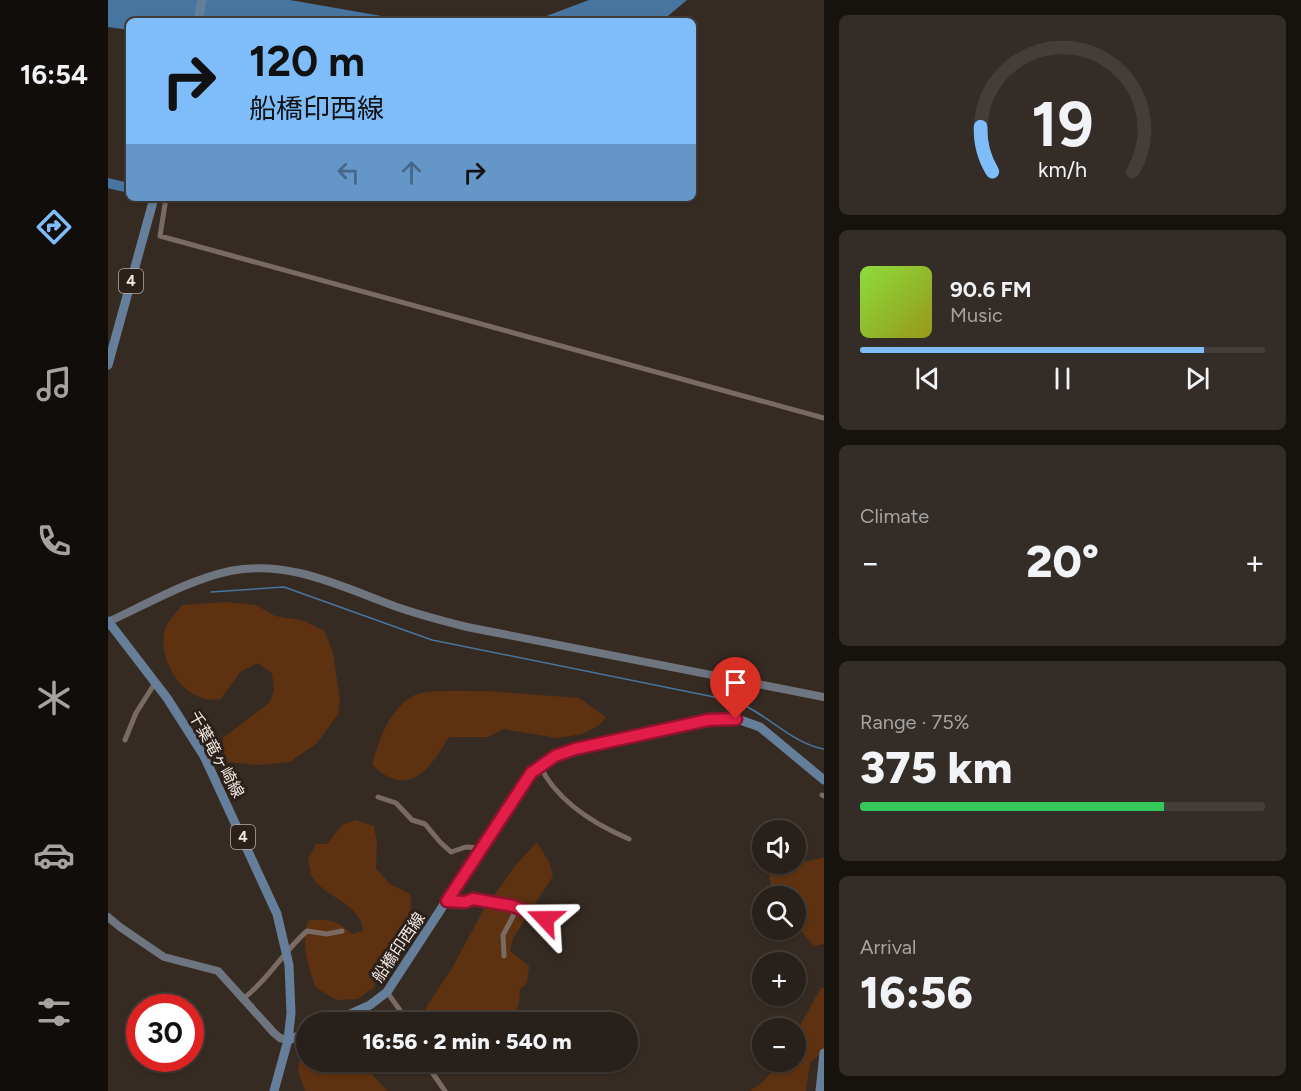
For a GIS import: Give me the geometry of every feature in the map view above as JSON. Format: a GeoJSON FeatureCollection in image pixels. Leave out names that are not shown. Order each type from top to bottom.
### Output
{"type":"FeatureCollection","features":[{"type":"Feature","properties":{"kind":"main road"},"geometry":{"type":"LineString","coordinates":[[199,18],[202,0]]}},
{"type":"Feature","properties":{"kind":"main road","name":"4"},"geometry":{"type":"LineString","coordinates":[[108,365],[153,201]]}},
{"type":"Feature","properties":{"kind":"main road","name":"千葉竜ヶ崎線"},"geometry":{"type":"LineString","coordinates":[[108,621],[192,735],[216,778],[270,895],[287,949],[291,995],[288,1040],[274,1091]]}},
{"type":"Feature","properties":{"kind":"main road","name":"船橋印西線"},"geometry":{"type":"LineString","coordinates":[[354,1012],[370,1005],[387,992],[523,783],[540,766],[555,756],[575,749],[708,720],[740,720],[760,727],[824,780]]}},
{"type":"Feature","properties":{"kind":"main road"},"geometry":{"type":"LineString","coordinates":[[288,1040],[296,1037]]}},
{"type":"Feature","properties":{"kind":"main road"},"geometry":{"type":"LineString","coordinates":[[820,1091],[824,1053]]}},
{"type":"Feature","properties":{"kind":"street"},"geometry":{"type":"LineString","coordinates":[[166,201],[160,236],[824,418]]}},
{"type":"Feature","properties":{"kind":"street"},"geometry":{"type":"LineString","coordinates":[[108,621],[221,573],[250,568],[282,568],[308,574],[416,613],[466,627],[824,697]]}},
{"type":"Feature","properties":{"kind":"street"},"geometry":{"type":"LineString","coordinates":[[125,740],[136,713],[155,683]]}},
{"type":"Feature","properties":{"kind":"street"},"geometry":{"type":"LineString","coordinates":[[540,766],[548,782],[583,815],[602,828],[629,839]]}},
{"type":"Feature","properties":{"kind":"street"},"geometry":{"type":"LineString","coordinates":[[378,797],[396,803],[412,819],[425,824],[451,852],[466,847],[482,848]]}},
{"type":"Feature","properties":{"kind":"street"},"geometry":{"type":"LineString","coordinates":[[447,901],[465,902],[473,899],[518,908],[555,925]]}},
{"type":"Feature","properties":{"kind":"street"},"geometry":{"type":"LineString","coordinates":[[504,956],[503,935],[518,908]]}},
{"type":"Feature","properties":{"kind":"street"},"geometry":{"type":"LineString","coordinates":[[108,917],[164,957],[218,971],[274,1033],[288,1040]]}},
{"type":"Feature","properties":{"kind":"street"},"geometry":{"type":"LineString","coordinates":[[244,998],[260,983],[287,949],[307,932],[327,934],[342,931]]}},
{"type":"Feature","properties":{"kind":"street"},"geometry":{"type":"LineString","coordinates":[[387,992],[401,1012]]}},
{"type":"Feature","properties":{"kind":"street"},"geometry":{"type":"LineString","coordinates":[[432,1072],[445,1091]]}},
{"type":"Feature","properties":{"kind":"shaded area"},"geometry":{"type":"Polygon","coordinates":[[[226,602],[256,605],[275,616],[305,621],[324,631],[333,652],[340,701],[338,714],[317,743],[290,762],[258,765],[227,762],[222,748],[223,738],[270,702],[274,690],[272,673],[258,663],[240,672],[221,699],[208,699],[196,696],[186,688],[176,679],[170,667],[163,641],[165,629],[182,605],[226,602]]]}},
{"type":"Feature","properties":{"kind":"shaded area"},"geometry":{"type":"Polygon","coordinates":[[[485,691],[579,698],[606,717],[599,725],[583,734],[557,738],[504,729],[488,737],[449,737],[426,769],[407,780],[397,780],[385,775],[372,765],[387,725],[406,700],[429,692],[485,691]]]}},
{"type":"Feature","properties":{"kind":"shaded area"},"geometry":{"type":"Polygon","coordinates":[[[355,820],[374,826],[377,844],[376,869],[390,884],[410,894],[411,906],[404,937],[381,960],[374,987],[358,999],[336,1000],[315,987],[305,944],[306,927],[309,920],[322,920],[333,921],[352,934],[363,931],[357,915],[313,879],[308,859],[316,844],[327,844],[342,825],[355,820]]]}},
{"type":"Feature","properties":{"kind":"shaded area"},"geometry":{"type":"Polygon","coordinates":[[[537,842],[550,864],[553,876],[513,938],[510,951],[529,966],[527,983],[520,989],[519,1005],[515,1012],[423,1012],[452,968],[484,909],[515,866],[537,842]]]}},
{"type":"Feature","properties":{"kind":"shaded area"},"geometry":{"type":"Polygon","coordinates":[[[824,857],[824,944],[814,946],[806,936],[806,886],[771,886],[769,874],[806,874],[806,861],[824,857]]]}},
{"type":"Feature","properties":{"kind":"shaded area"},"geometry":{"type":"Polygon","coordinates":[[[821,988],[824,988],[824,1052],[810,1062],[806,1091],[750,1091],[772,1072],[806,1072],[804,1018],[821,988]]]}},
{"type":"Feature","properties":{"kind":"shaded area"},"geometry":{"type":"Polygon","coordinates":[[[299,1072],[370,1072],[387,1091],[305,1091],[299,1072]]]}},
{"type":"Feature","properties":{"kind":"water"},"geometry":{"type":"Polygon","coordinates":[[[108,0],[290,0],[393,18],[126,18],[126,30],[108,27],[108,0]]]}},
{"type":"Feature","properties":{"kind":"water"},"geometry":{"type":"Polygon","coordinates":[[[589,0],[687,0],[666,18],[541,18],[589,0]]]}},
{"type":"Feature","properties":{"kind":"waterway"},"geometry":{"type":"LineString","coordinates":[[108,183],[126,187]]}},
{"type":"Feature","properties":{"kind":"waterway"},"geometry":{"type":"LineString","coordinates":[[211,592],[284,587],[432,640],[734,701],[757,712],[801,741],[824,749]]}},
{"type":"Feature","properties":{"kind":"route"},"geometry":{"type":"LineString","coordinates":[[545,919],[513,906],[473,899],[465,902],[447,901],[531,773],[544,762],[575,749],[708,720],[736,719]]}}]}
